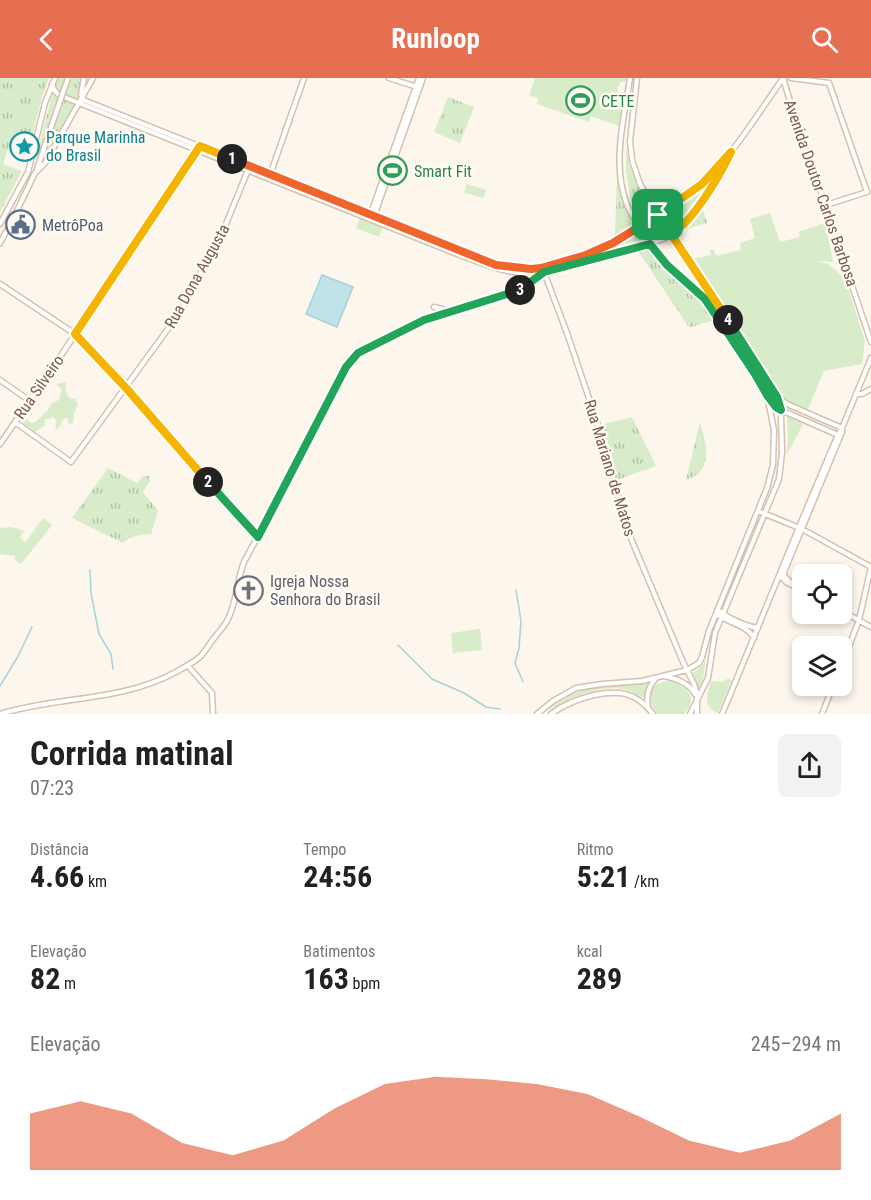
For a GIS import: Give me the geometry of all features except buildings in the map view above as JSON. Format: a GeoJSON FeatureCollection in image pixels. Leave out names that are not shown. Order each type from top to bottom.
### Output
{"type":"FeatureCollection","features":[{"type":"Feature","properties":{"kind":"street"},"geometry":{"type":"LineString","coordinates":[[0,224],[28,172],[45,103],[55,78]]}},
{"type":"Feature","properties":{"kind":"street"},"geometry":{"type":"LineString","coordinates":[[0,243],[35,173],[68,78]]}},
{"type":"Feature","properties":{"kind":"street"},"geometry":{"type":"LineString","coordinates":[[80,100],[84,78]]}},
{"type":"Feature","properties":{"kind":"street"},"geometry":{"type":"LineString","coordinates":[[35,173],[45,162],[93,78]]}},
{"type":"Feature","properties":{"kind":"street"},"geometry":{"type":"LineString","coordinates":[[269,177],[304,78]]}},
{"type":"Feature","properties":{"kind":"street"},"geometry":{"type":"LineString","coordinates":[[389,78],[418,86]]}},
{"type":"Feature","properties":{"kind":"street"},"geometry":{"type":"LineString","coordinates":[[418,86],[419,78]]}},
{"type":"Feature","properties":{"kind":"street"},"geometry":{"type":"LineString","coordinates":[[371,217],[418,86],[423,78]]}},
{"type":"Feature","properties":{"kind":"street"},"geometry":{"type":"LineString","coordinates":[[630,78],[619,168],[626,203],[650,244],[667,265],[712,308],[776,407],[837,435]]}},
{"type":"Feature","properties":{"kind":"street"},"geometry":{"type":"LineString","coordinates":[[638,78],[630,141],[632,160],[640,184],[777,397],[781,410],[782,452],[779,479],[715,633],[708,678],[690,714]]}},
{"type":"Feature","properties":{"kind":"street"},"geometry":{"type":"LineString","coordinates":[[371,217],[496,265],[531,269],[591,254],[658,215],[702,184],[731,152],[782,78]]}},
{"type":"Feature","properties":{"kind":"street","name":"Avenida Doutor Carlos Barbosa"},"geometry":{"type":"LineString","coordinates":[[782,78],[871,342]]}},
{"type":"Feature","properties":{"kind":"street"},"geometry":{"type":"LineString","coordinates":[[791,78],[829,83]]}},
{"type":"Feature","properties":{"kind":"street"},"geometry":{"type":"LineString","coordinates":[[829,83],[832,78]]}},
{"type":"Feature","properties":{"kind":"street"},"geometry":{"type":"LineString","coordinates":[[826,205],[867,192],[829,83]]}},
{"type":"Feature","properties":{"kind":"street"},"geometry":{"type":"LineString","coordinates":[[52,84],[59,95],[80,100],[457,254],[495,268],[530,274],[650,244],[673,233],[688,219],[721,173],[731,152]]}},
{"type":"Feature","properties":{"kind":"street"},"geometry":{"type":"LineString","coordinates":[[199,148],[269,177]]}},
{"type":"Feature","properties":{"kind":"street","name":"Rua Silveiro"},"geometry":{"type":"LineString","coordinates":[[0,444],[199,148]]}},
{"type":"Feature","properties":{"kind":"street","name":"Rua Dona Augusta"},"geometry":{"type":"LineString","coordinates":[[15,422],[71,462],[181,310],[226,224],[248,170]]}},
{"type":"Feature","properties":{"kind":"street"},"geometry":{"type":"LineString","coordinates":[[419,238],[427,238]]}},
{"type":"Feature","properties":{"kind":"street"},"geometry":{"type":"LineString","coordinates":[[427,238],[431,243]]}},
{"type":"Feature","properties":{"kind":"street"},"geometry":{"type":"LineString","coordinates":[[457,254],[468,254]]}},
{"type":"Feature","properties":{"kind":"street"},"geometry":{"type":"LineString","coordinates":[[0,714],[117,693],[159,680],[188,666],[201,655],[229,617],[244,561],[350,361],[358,353],[424,320],[520,290],[550,266]]}},
{"type":"Feature","properties":{"kind":"street","name":"Rua Mariano de Matos"},"geometry":{"type":"LineString","coordinates":[[544,272],[598,425],[627,529],[694,684],[697,701]]}},
{"type":"Feature","properties":{"kind":"street"},"geometry":{"type":"LineString","coordinates":[[0,284],[75,334],[258,537]]}},
{"type":"Feature","properties":{"kind":"street"},"geometry":{"type":"LineString","coordinates":[[434,307],[453,310]]}},
{"type":"Feature","properties":{"kind":"street"},"geometry":{"type":"LineString","coordinates":[[792,584],[784,576],[784,572],[837,435],[871,358]]}},
{"type":"Feature","properties":{"kind":"street"},"geometry":{"type":"LineString","coordinates":[[0,380],[30,401]]}},
{"type":"Feature","properties":{"kind":"street"},"geometry":{"type":"LineString","coordinates":[[856,394],[862,394],[871,389]]}},
{"type":"Feature","properties":{"kind":"street"},"geometry":{"type":"LineString","coordinates":[[537,714],[553,701],[576,688],[642,681],[687,670],[699,663],[709,631],[767,488],[772,465],[774,430],[767,395]]}},
{"type":"Feature","properties":{"kind":"street"},"geometry":{"type":"LineString","coordinates":[[777,397],[842,428]]}},
{"type":"Feature","properties":{"kind":"street"},"geometry":{"type":"LineString","coordinates":[[722,714],[779,574],[835,450],[842,428]]}},
{"type":"Feature","properties":{"kind":"street"},"geometry":{"type":"LineString","coordinates":[[758,511],[800,528],[871,567],[860,620],[852,640]]}},
{"type":"Feature","properties":{"kind":"street"},"geometry":{"type":"LineString","coordinates":[[779,574],[781,578],[792,584]]}},
{"type":"Feature","properties":{"kind":"street"},"geometry":{"type":"LineString","coordinates":[[717,612],[750,631],[754,638]]}},
{"type":"Feature","properties":{"kind":"street"},"geometry":{"type":"LineString","coordinates":[[722,616],[758,628]]}},
{"type":"Feature","properties":{"kind":"street"},"geometry":{"type":"LineString","coordinates":[[852,616],[871,627]]}},
{"type":"Feature","properties":{"kind":"street"},"geometry":{"type":"LineString","coordinates":[[679,672],[683,662],[699,663]]}},
{"type":"Feature","properties":{"kind":"street"},"geometry":{"type":"LineString","coordinates":[[188,666],[212,693],[213,714]]}},
{"type":"Feature","properties":{"kind":"street"},"geometry":{"type":"LineString","coordinates":[[664,676],[679,680],[694,691],[697,714]]}},
{"type":"Feature","properties":{"kind":"street"},"geometry":{"type":"LineString","coordinates":[[648,708],[648,691],[656,678]]}},
{"type":"Feature","properties":{"kind":"street"},"geometry":{"type":"LineString","coordinates":[[551,714],[573,700],[617,692],[639,700],[653,714]]}},
{"type":"Feature","properties":{"kind":"street"},"geometry":{"type":"LineString","coordinates":[[822,714],[829,696]]}},
{"type":"Feature","properties":{"kind":"green space","name":"Parque Marinha do Brasil"},"geometry":{"type":"Polygon","coordinates":[[[0,78],[49,78],[29,148],[10,143],[3,164],[22,171],[0,212],[0,78]]]}},
{"type":"Feature","properties":{"kind":"green space"},"geometry":{"type":"Polygon","coordinates":[[[58,78],[82,78],[77,101],[43,162],[36,159],[58,78]]]}},
{"type":"Feature","properties":{"kind":"green space","name":"CETE"},"geometry":{"type":"Polygon","coordinates":[[[535,78],[626,78],[626,81],[621,82],[617,88],[619,94],[624,96],[619,126],[591,116],[589,122],[537,104],[538,98],[529,95],[535,78]]]}},
{"type":"Feature","properties":{"kind":"green space"},"geometry":{"type":"Polygon","coordinates":[[[448,97],[474,107],[460,143],[434,132],[448,97]]]}},
{"type":"Feature","properties":{"kind":"green space"},"geometry":{"type":"Polygon","coordinates":[[[626,146],[632,173],[652,214],[641,221],[631,202],[626,172],[626,146]]]}},
{"type":"Feature","properties":{"kind":"green space"},"geometry":{"type":"Polygon","coordinates":[[[718,171],[710,187],[672,229],[662,215],[695,193],[718,171]]]}},
{"type":"Feature","properties":{"kind":"green space"},"geometry":{"type":"Polygon","coordinates":[[[617,175],[625,205],[633,222],[632,227],[617,237],[615,236],[617,175]]]}},
{"type":"Feature","properties":{"kind":"green space"},"geometry":{"type":"Polygon","coordinates":[[[467,184],[486,190],[483,198],[464,192],[467,184]]]}},
{"type":"Feature","properties":{"kind":"green space"},"geometry":{"type":"Polygon","coordinates":[[[703,209],[707,223],[686,229],[703,209]]]}},
{"type":"Feature","properties":{"kind":"green space"},"geometry":{"type":"Polygon","coordinates":[[[770,213],[780,242],[800,237],[799,232],[827,222],[833,262],[815,261],[828,264],[842,276],[865,341],[862,364],[824,371],[808,409],[782,397],[693,259],[711,255],[710,250],[714,250],[716,256],[741,250],[740,243],[755,238],[750,219],[770,213]]]}},
{"type":"Feature","properties":{"kind":"green space"},"geometry":{"type":"Polygon","coordinates":[[[360,218],[383,227],[379,237],[356,228],[360,218]]]}},
{"type":"Feature","properties":{"kind":"green space"},"geometry":{"type":"Polygon","coordinates":[[[654,220],[659,221],[665,233],[654,240],[644,229],[654,220]]]}},
{"type":"Feature","properties":{"kind":"green space"},"geometry":{"type":"Polygon","coordinates":[[[638,230],[645,242],[596,255],[597,254],[638,230]]]}},
{"type":"Feature","properties":{"kind":"green space"},"geometry":{"type":"Polygon","coordinates":[[[646,248],[651,250],[675,278],[699,299],[715,318],[714,320],[688,326],[638,251],[646,248]]]}},
{"type":"Feature","properties":{"kind":"green space"},"geometry":{"type":"Polygon","coordinates":[[[66,382],[68,395],[71,399],[75,398],[78,405],[73,423],[69,424],[67,417],[58,429],[55,428],[57,421],[52,416],[51,419],[45,419],[45,425],[35,432],[20,421],[23,417],[32,423],[35,422],[51,404],[59,400],[62,390],[56,384],[66,382]]]}},
{"type":"Feature","properties":{"kind":"green space"},"geometry":{"type":"Polygon","coordinates":[[[787,415],[804,422],[786,456],[788,440],[787,415]]]}},
{"type":"Feature","properties":{"kind":"green space"},"geometry":{"type":"Polygon","coordinates":[[[632,417],[656,466],[617,480],[599,425],[632,417]]]}},
{"type":"Feature","properties":{"kind":"green space"},"geometry":{"type":"Polygon","coordinates":[[[700,422],[706,448],[705,461],[699,473],[686,480],[700,422]]]}},
{"type":"Feature","properties":{"kind":"green space"},"geometry":{"type":"Polygon","coordinates":[[[108,468],[137,483],[143,476],[149,476],[150,480],[143,492],[158,511],[151,534],[133,537],[123,543],[72,518],[108,468]]]}},
{"type":"Feature","properties":{"kind":"green space"},"geometry":{"type":"Polygon","coordinates":[[[43,518],[52,525],[21,564],[14,559],[15,556],[0,554],[0,528],[12,527],[24,531],[20,537],[25,543],[43,518]]]}},
{"type":"Feature","properties":{"kind":"green space"},"geometry":{"type":"Polygon","coordinates":[[[480,629],[482,650],[453,653],[451,633],[480,629]]]}},
{"type":"Feature","properties":{"kind":"green space"},"geometry":{"type":"Polygon","coordinates":[[[706,659],[699,692],[691,674],[702,666],[706,659]]]}},
{"type":"Feature","properties":{"kind":"green space"},"geometry":{"type":"Polygon","coordinates":[[[726,679],[732,680],[718,713],[708,703],[708,690],[711,681],[724,682],[726,679]]]}},
{"type":"Feature","properties":{"kind":"green space"},"geometry":{"type":"Polygon","coordinates":[[[668,681],[680,685],[689,692],[691,702],[684,714],[658,714],[651,704],[652,689],[661,682],[668,681]]]}},
{"type":"Feature","properties":{"kind":"green space"},"geometry":{"type":"Polygon","coordinates":[[[648,683],[643,698],[630,691],[610,688],[588,692],[549,709],[565,697],[584,689],[648,683]]]}},
{"type":"Feature","properties":{"kind":"water"},"geometry":{"type":"Polygon","coordinates":[[[322,275],[353,287],[337,327],[306,314],[322,275]]]}},
{"type":"Feature","properties":{"kind":"waterway"},"geometry":{"type":"LineString","coordinates":[[90,570],[91,593],[99,634],[111,654],[113,669]]}},
{"type":"Feature","properties":{"kind":"waterway"},"geometry":{"type":"LineString","coordinates":[[516,590],[521,621],[519,648],[515,663],[523,682]]}},
{"type":"Feature","properties":{"kind":"waterway"},"geometry":{"type":"LineString","coordinates":[[0,686],[32,627]]}},
{"type":"Feature","properties":{"kind":"waterway"},"geometry":{"type":"LineString","coordinates":[[398,645],[432,679],[464,693],[486,707],[500,709]]}},
{"type":"Feature","properties":{"kind":"place","name":"CETE"},"geometry":{"type":"Point","coordinates":[580,101]}},
{"type":"Feature","properties":{"kind":"place","name":"Parque Marinha do Brasil"},"geometry":{"type":"Point","coordinates":[25,146]}},
{"type":"Feature","properties":{"kind":"place","name":"Smart Fit"},"geometry":{"type":"Point","coordinates":[393,171]}},
{"type":"Feature","properties":{"kind":"place","name":"MetrôPoa"},"geometry":{"type":"Point","coordinates":[21,225]}},
{"type":"Feature","properties":{"kind":"place","name":"Igreja Nossa Senhora do Brasil"},"geometry":{"type":"Point","coordinates":[249,590]}},
{"type":"Feature","properties":{"kind":"route"},"geometry":{"type":"LineString","coordinates":[[200,146],[496,265],[541,268],[591,254],[658,215],[702,184],[731,152],[721,173],[700,203],[688,219],[671,234],[777,397],[781,410],[767,395],[705,299],[678,277],[650,244],[632,248],[544,272],[520,290],[424,320],[358,353],[346,367],[258,537],[75,334],[200,146]]}}]}
